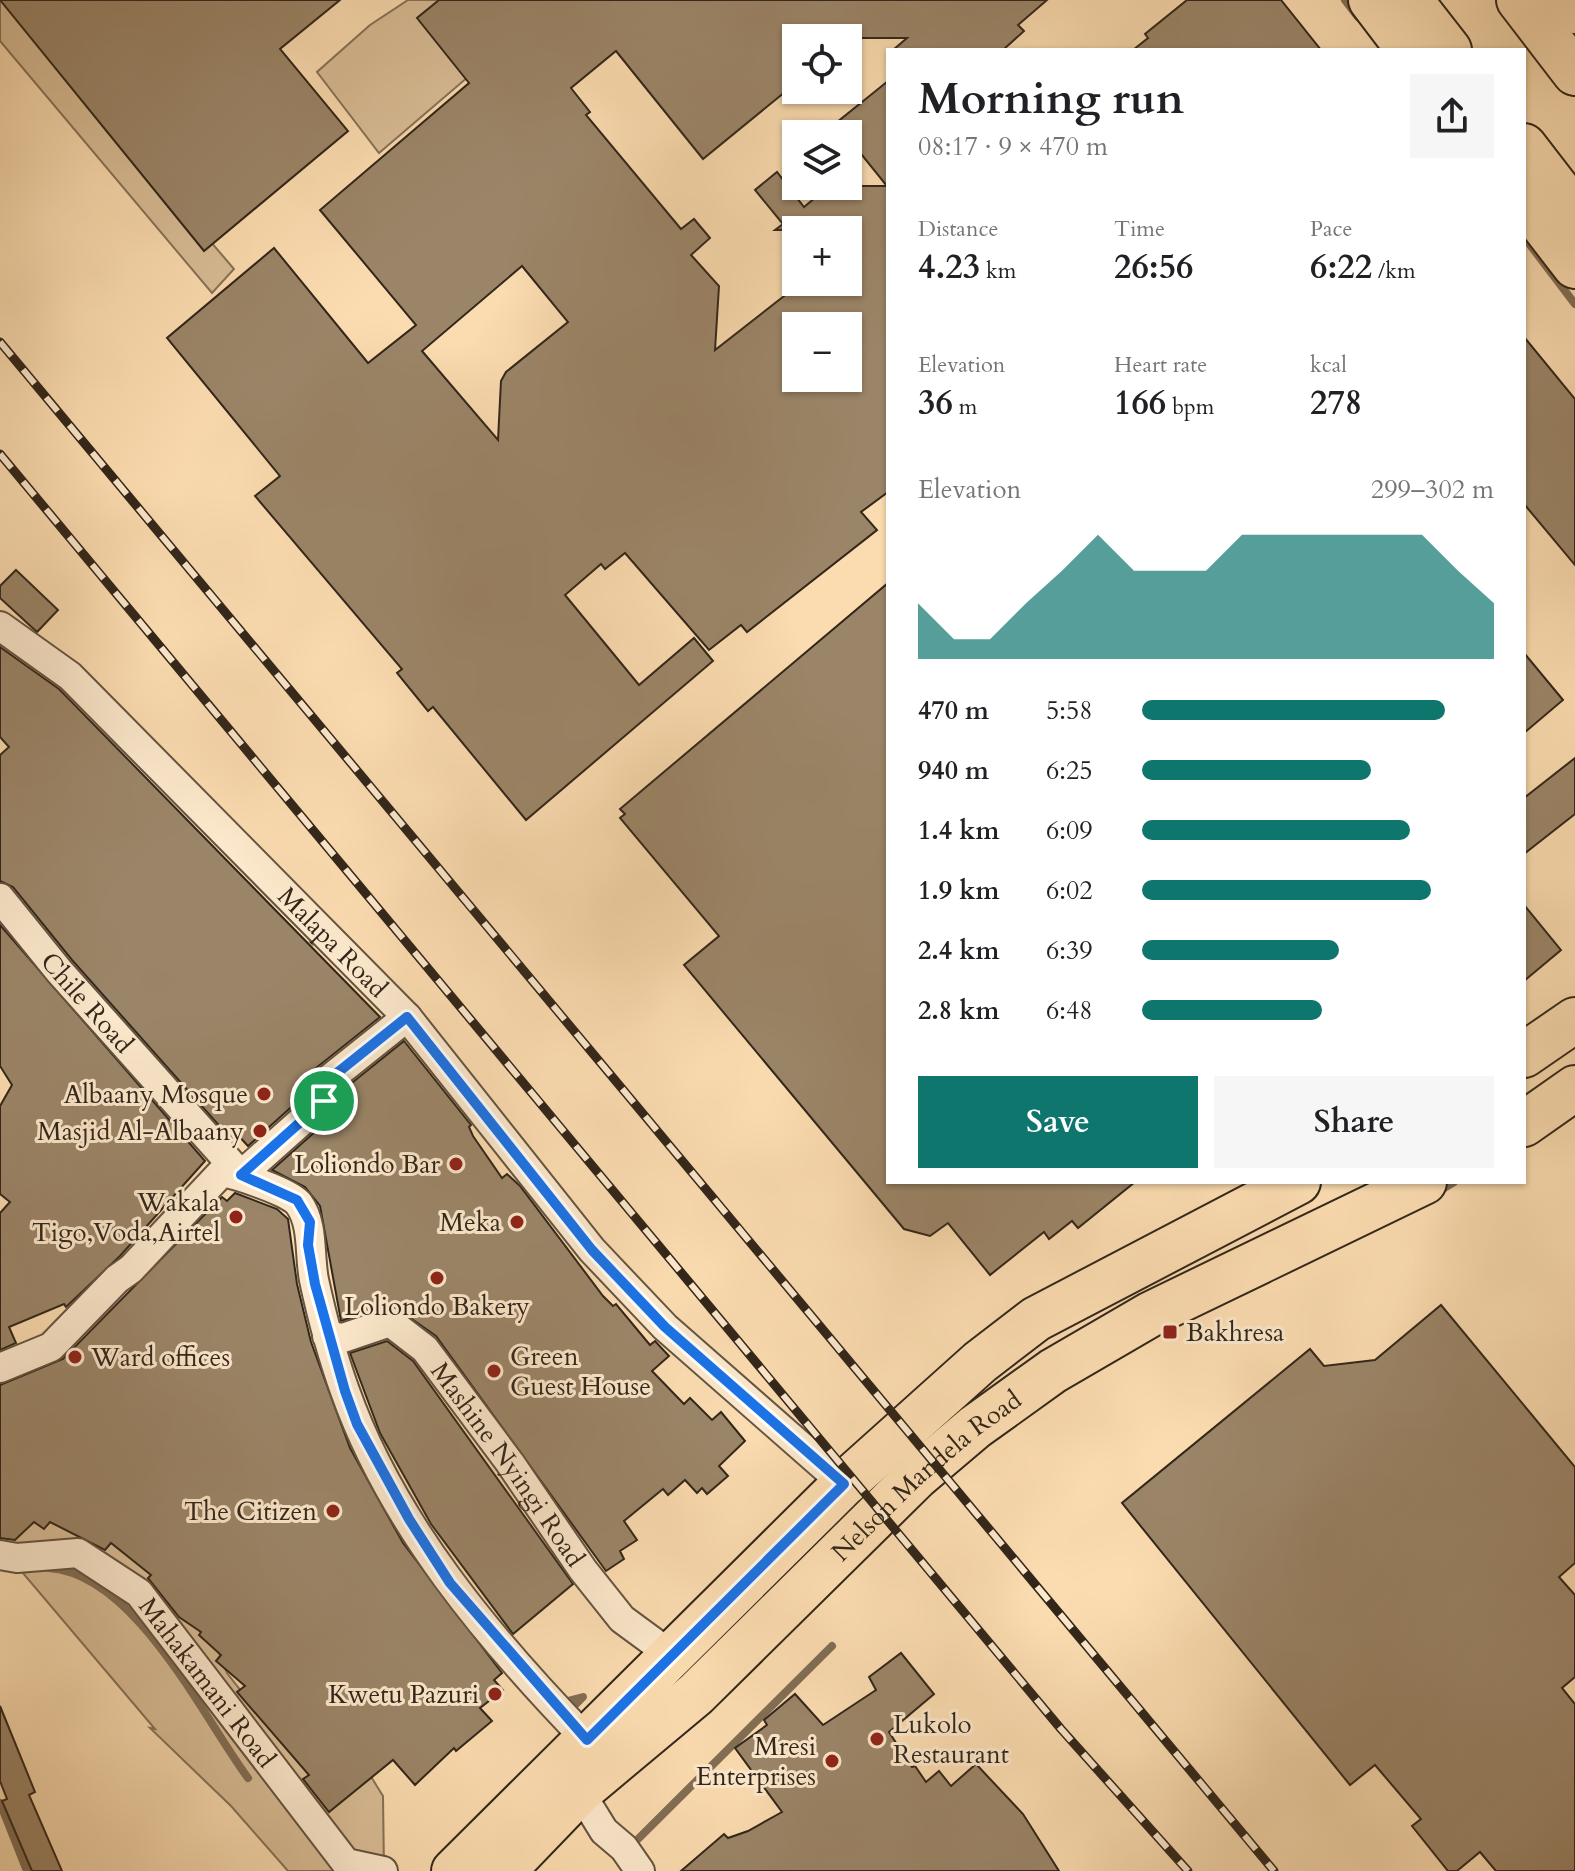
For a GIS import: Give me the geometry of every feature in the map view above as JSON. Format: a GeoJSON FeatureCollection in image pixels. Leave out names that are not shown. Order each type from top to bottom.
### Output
{"type":"FeatureCollection","features":[{"type":"Feature","properties":{"kind":"main road"},"geometry":{"type":"LineString","coordinates":[[1371,0],[1407,48]]}},
{"type":"Feature","properties":{"kind":"main road"},"geometry":{"type":"LineString","coordinates":[[1410,0],[1447,48]]}},
{"type":"Feature","properties":{"kind":"main road"},"geometry":{"type":"LineString","coordinates":[[1519,0],[1568,64]]}},
{"type":"Feature","properties":{"kind":"main road"},"geometry":{"type":"LineString","coordinates":[[1567,0],[1575,11]]}},
{"type":"Feature","properties":{"kind":"main road"},"geometry":{"type":"LineString","coordinates":[[1526,149],[1575,212]]}},
{"type":"Feature","properties":{"kind":"main road"},"geometry":{"type":"LineString","coordinates":[[1526,203],[1575,266]]}},
{"type":"Feature","properties":{"kind":"main road"},"geometry":{"type":"LineString","coordinates":[[1526,1054],[1575,1020]]}},
{"type":"Feature","properties":{"kind":"main road"},"geometry":{"type":"LineString","coordinates":[[1526,1123],[1575,1088]]}},
{"type":"Feature","properties":{"kind":"main road","name":"Nelson Mandela Road"},"geometry":{"type":"LineString","coordinates":[[503,1871],[576,1765],[671,1655],[844,1484],[980,1362],[1036,1319],[1294,1184]]}},
{"type":"Feature","properties":{"kind":"main road","name":"Nelson Mandela Road"},"geometry":{"type":"LineString","coordinates":[[454,1871],[576,1765],[696,1694],[916,1477],[975,1427],[1053,1371],[1151,1314],[1420,1184]]}},
{"type":"Feature","properties":{"kind":"street","name":"Malapa Road"},"geometry":{"type":"LineString","coordinates":[[0,626],[70,676],[407,1017],[603,1261],[665,1327],[844,1484]]}},
{"type":"Feature","properties":{"kind":"street","name":"Chile Road"},"geometry":{"type":"LineString","coordinates":[[0,898],[59,971],[241,1175],[297,1200],[310,1222],[311,1261],[327,1336],[357,1424],[409,1519],[450,1583],[576,1765],[604,1831],[624,1848],[640,1871]]}},
{"type":"Feature","properties":{"kind":"street"},"geometry":{"type":"LineString","coordinates":[[0,1368],[51,1347],[222,1172],[241,1175],[324,1101],[327,1081],[407,1017]]}},
{"type":"Feature","properties":{"kind":"street","name":"Mashine Nyingi Road"},"geometry":{"type":"LineString","coordinates":[[327,1336],[343,1338],[390,1322],[425,1349],[602,1595],[622,1619],[671,1655]]}},
{"type":"Feature","properties":{"kind":"street","name":"Mahakamani Road"},"geometry":{"type":"LineString","coordinates":[[0,1555],[17,1558],[78,1553],[139,1593],[346,1863],[383,1871]]}},
{"type":"Feature","properties":{"kind":"shaded area"},"geometry":{"type":"Polygon","coordinates":[[[0,0],[4,0],[234,269],[212,293],[0,41],[0,0]]]}},
{"type":"Feature","properties":{"kind":"shaded area"},"geometry":{"type":"Polygon","coordinates":[[[408,0],[558,0],[379,153],[317,72],[370,25],[408,0]]]}},
{"type":"Feature","properties":{"kind":"shaded area"},"geometry":{"type":"Polygon","coordinates":[[[0,1378],[40,1412],[200,1606],[227,1673],[259,1714],[365,1767],[383,1796],[384,1871],[288,1871],[231,1806],[150,1728],[155,1729],[0,1546],[0,1378]]]}},
{"type":"Feature","properties":{"kind":"building"},"geometry":{"type":"Polygon","coordinates":[[[0,0],[340,0],[280,49],[348,131],[204,251],[0,0]]]}},
{"type":"Feature","properties":{"kind":"building"},"geometry":{"type":"Polygon","coordinates":[[[439,0],[1047,0],[1018,25],[1024,31],[1005,48],[895,48],[907,38],[862,38],[862,24],[782,24],[782,94],[703,159],[616,51],[571,88],[590,112],[586,115],[681,229],[694,219],[710,238],[691,255],[719,286],[715,350],[784,296],[862,296],[862,216],[782,216],[782,223],[755,190],[777,172],[782,178],[782,200],[799,200],[804,207],[812,200],[862,200],[862,186],[886,186],[886,493],[861,512],[877,530],[747,632],[741,625],[709,650],[625,553],[605,569],[601,564],[565,595],[639,685],[694,638],[713,661],[526,820],[433,707],[428,711],[397,673],[402,669],[255,496],[280,476],[167,338],[274,248],[368,363],[416,325],[320,210],[469,83],[417,18],[439,0]],[[522,266],[422,351],[498,440],[501,381],[506,372],[568,322],[522,266]]]}},
{"type":"Feature","properties":{"kind":"building"},"geometry":{"type":"Polygon","coordinates":[[[1187,0],[1281,0],[1319,48],[1136,48],[1148,38],[1145,34],[1187,0]]]}},
{"type":"Feature","properties":{"kind":"building"},"geometry":{"type":"Polygon","coordinates":[[[886,83],[886,185],[862,155],[862,120],[840,120],[886,83]]]}},
{"type":"Feature","properties":{"kind":"building"},"geometry":{"type":"Polygon","coordinates":[[[1526,339],[1575,399],[1575,565],[1526,506],[1526,339]]]}},
{"type":"Feature","properties":{"kind":"building"},"geometry":{"type":"Polygon","coordinates":[[[16,570],[58,610],[37,632],[0,598],[0,586],[16,570]]]}},
{"type":"Feature","properties":{"kind":"building"},"geometry":{"type":"Polygon","coordinates":[[[886,585],[886,1184],[1133,1184],[1078,1228],[1072,1221],[1049,1239],[1044,1232],[990,1275],[948,1223],[930,1236],[904,1229],[684,965],[719,936],[620,818],[625,814],[620,809],[886,585]]]}},
{"type":"Feature","properties":{"kind":"building"},"geometry":{"type":"Polygon","coordinates":[[[0,647],[59,689],[380,1017],[316,1068],[308,1092],[248,1146],[237,1134],[231,1139],[72,960],[13,887],[0,881],[0,755],[9,747],[0,737],[0,647]]]}},
{"type":"Feature","properties":{"kind":"building"},"geometry":{"type":"Polygon","coordinates":[[[1526,655],[1563,700],[1526,731],[1526,655]]]}},
{"type":"Feature","properties":{"kind":"building"},"geometry":{"type":"Polygon","coordinates":[[[1575,758],[1575,814],[1526,852],[1526,796],[1575,758]]]}},
{"type":"Feature","properties":{"kind":"building"},"geometry":{"type":"Polygon","coordinates":[[[1526,907],[1561,950],[1526,979],[1526,907]]]}},
{"type":"Feature","properties":{"kind":"building"},"geometry":{"type":"Polygon","coordinates":[[[0,925],[205,1161],[120,1256],[66,1307],[64,1304],[9,1327],[16,1343],[0,1350],[0,1213],[10,1202],[0,1194],[0,1106],[12,1085],[0,1066],[0,925]]]}},
{"type":"Feature","properties":{"kind":"building"},"geometry":{"type":"Polygon","coordinates":[[[404,1041],[471,1125],[473,1136],[502,1178],[507,1174],[520,1186],[603,1296],[613,1306],[616,1304],[650,1345],[655,1341],[669,1356],[652,1371],[684,1404],[690,1398],[712,1420],[721,1412],[745,1441],[719,1466],[728,1476],[707,1494],[702,1488],[697,1493],[685,1480],[668,1495],[663,1489],[624,1521],[637,1540],[620,1551],[624,1559],[606,1571],[436,1336],[392,1305],[341,1321],[320,1206],[305,1187],[272,1170],[335,1114],[343,1090],[404,1041]]]}},
{"type":"Feature","properties":{"kind":"building"},"geometry":{"type":"Polygon","coordinates":[[[235,1193],[277,1209],[288,1219],[297,1284],[311,1342],[350,1448],[403,1543],[502,1673],[494,1680],[503,1690],[480,1708],[492,1721],[456,1751],[454,1748],[415,1785],[393,1760],[329,1812],[303,1779],[309,1775],[237,1692],[245,1686],[216,1661],[221,1655],[199,1635],[201,1632],[179,1617],[148,1578],[151,1575],[111,1543],[105,1550],[50,1522],[44,1529],[34,1522],[15,1540],[0,1538],[0,1385],[63,1359],[222,1197],[227,1201],[235,1193]]]}},
{"type":"Feature","properties":{"kind":"building"},"geometry":{"type":"Polygon","coordinates":[[[1441,1305],[1575,1467],[1575,1563],[1559,1577],[1575,1595],[1575,1677],[1562,1688],[1575,1704],[1575,1871],[1496,1871],[1480,1852],[1457,1871],[1448,1871],[1412,1826],[1421,1819],[1375,1765],[1350,1785],[1122,1503],[1310,1349],[1324,1366],[1375,1360],[1441,1305]]]}},
{"type":"Feature","properties":{"kind":"building"},"geometry":{"type":"Polygon","coordinates":[[[387,1341],[413,1361],[573,1584],[513,1634],[431,1524],[380,1433],[350,1353],[387,1341]]]}},
{"type":"Feature","properties":{"kind":"building"},"geometry":{"type":"Polygon","coordinates":[[[901,1653],[934,1694],[889,1732],[912,1767],[915,1766],[926,1782],[939,1771],[951,1786],[976,1764],[1023,1814],[1059,1871],[681,1871],[724,1834],[728,1838],[748,1831],[782,1812],[735,1748],[767,1725],[764,1720],[795,1694],[823,1725],[876,1690],[869,1677],[901,1653]]]}},
{"type":"Feature","properties":{"kind":"building"},"geometry":{"type":"Polygon","coordinates":[[[0,1706],[35,1792],[29,1795],[62,1871],[32,1871],[2,1801],[7,1799],[0,1781],[0,1706]]]}},
{"type":"Feature","properties":{"kind":"waterway"},"geometry":{"type":"LineString","coordinates":[[1345,0],[1358,17]]}},
{"type":"Feature","properties":{"kind":"waterway"},"geometry":{"type":"LineString","coordinates":[[1526,240],[1575,304]]}},
{"type":"Feature","properties":{"kind":"waterway"},"geometry":{"type":"LineString","coordinates":[[1436,1193],[1451,1184]]}},
{"type":"Feature","properties":{"kind":"waterway"},"geometry":{"type":"LineString","coordinates":[[49,1568],[80,1576],[110,1594],[137,1620],[187,1685],[248,1778]]}},
{"type":"Feature","properties":{"kind":"waterway"},"geometry":{"type":"LineString","coordinates":[[631,1846],[832,1646]]}},
{"type":"Feature","properties":{"kind":"waterway"},"geometry":{"type":"LineString","coordinates":[[560,1703],[583,1697],[569,1711]]}},
{"type":"Feature","properties":{"kind":"waterway"},"geometry":{"type":"LineString","coordinates":[[0,1803],[27,1871]]}},
{"type":"Feature","properties":{"kind":"railway"},"geometry":{"type":"LineString","coordinates":[[0,342],[1274,1871]]}},
{"type":"Feature","properties":{"kind":"railway"},"geometry":{"type":"LineString","coordinates":[[0,454],[1061,1729],[1188,1871]]}},
{"type":"Feature","properties":{"kind":"place","name":"Albaany Mosque"},"geometry":{"type":"Point","coordinates":[264,1094]}},
{"type":"Feature","properties":{"kind":"place","name":"Masjid Al-Albaany"},"geometry":{"type":"Point","coordinates":[260,1131]}},
{"type":"Feature","properties":{"kind":"place","name":"Loliondo Bar"},"geometry":{"type":"Point","coordinates":[456,1164]}},
{"type":"Feature","properties":{"kind":"place","name":"Wakala Tigo,Voda,Airtel"},"geometry":{"type":"Point","coordinates":[236,1217]}},
{"type":"Feature","properties":{"kind":"place","name":"Meka"},"geometry":{"type":"Point","coordinates":[517,1222]}},
{"type":"Feature","properties":{"kind":"place","name":"Loliondo Bakery"},"geometry":{"type":"Point","coordinates":[437,1278]}},
{"type":"Feature","properties":{"kind":"place","name":"Bakhresa"},"geometry":{"type":"Point","coordinates":[1170,1332]}},
{"type":"Feature","properties":{"kind":"place","name":"Ward offices"},"geometry":{"type":"Point","coordinates":[75,1357]}},
{"type":"Feature","properties":{"kind":"place","name":"Green Guest House"},"geometry":{"type":"Point","coordinates":[494,1371]}},
{"type":"Feature","properties":{"kind":"place","name":"The Citizen"},"geometry":{"type":"Point","coordinates":[333,1511]}},
{"type":"Feature","properties":{"kind":"place","name":"Kwetu Pazuri"},"geometry":{"type":"Point","coordinates":[495,1694]}},
{"type":"Feature","properties":{"kind":"place","name":"Lukolo Restaurant"},"geometry":{"type":"Point","coordinates":[877,1739]}},
{"type":"Feature","properties":{"kind":"place","name":"Mresi Enterprises"},"geometry":{"type":"Point","coordinates":[832,1761]}},
{"type":"Feature","properties":{"kind":"route"},"geometry":{"type":"LineString","coordinates":[[407,1017],[592,1250],[665,1327],[844,1484],[587,1740],[450,1583],[409,1519],[357,1424],[345,1391],[327,1336],[323,1306],[315,1284],[308,1245],[310,1222],[297,1200],[241,1175],[324,1101],[327,1081],[407,1017]]}}]}
